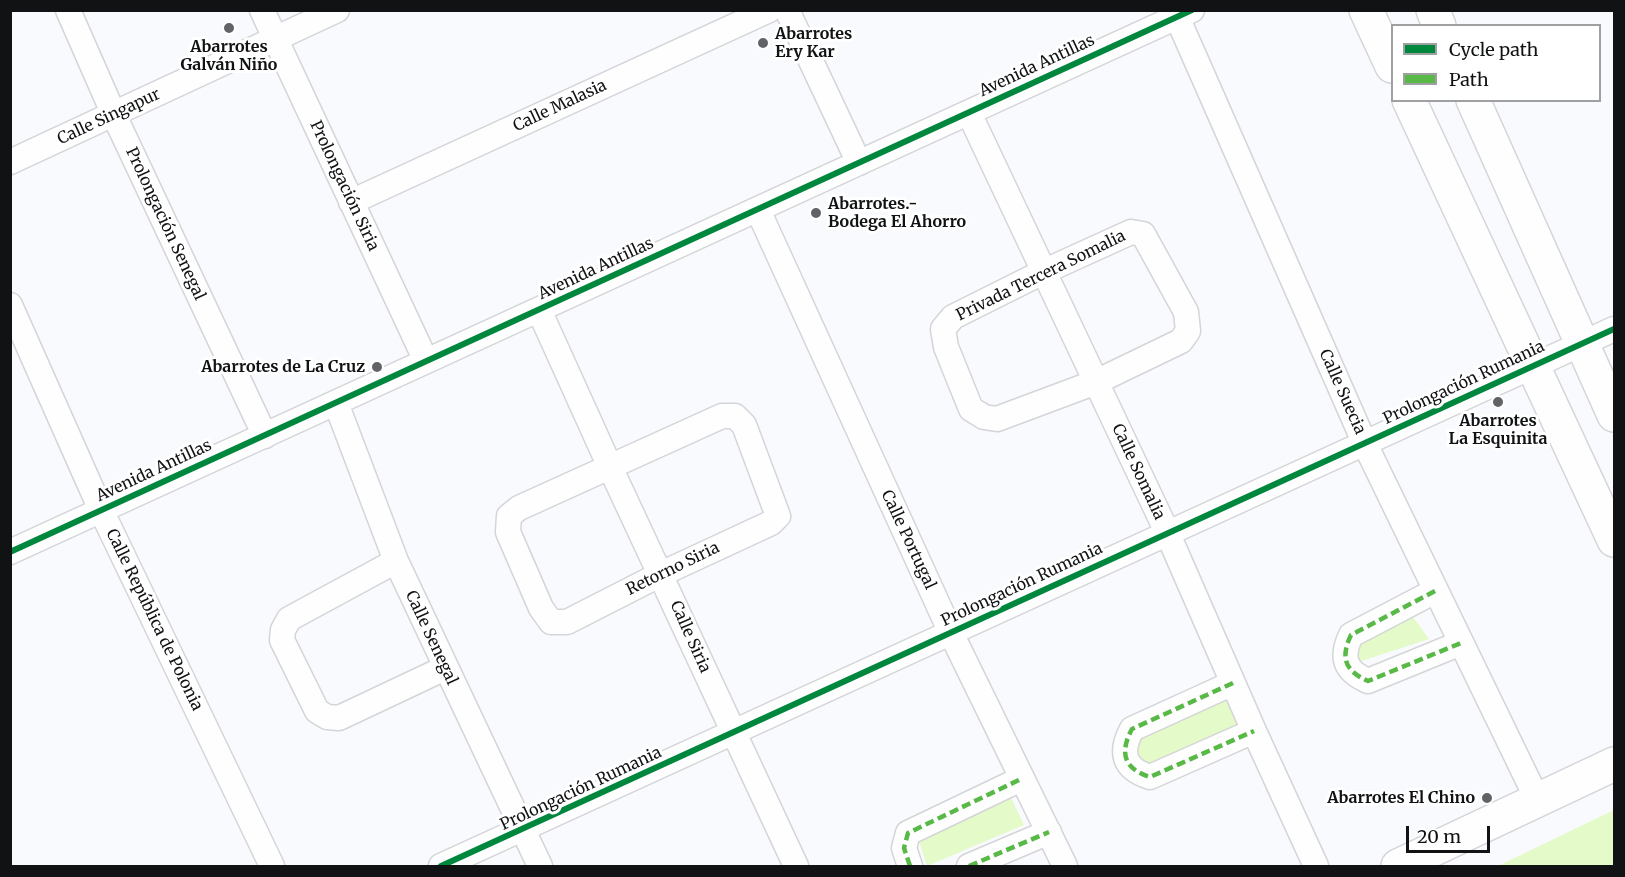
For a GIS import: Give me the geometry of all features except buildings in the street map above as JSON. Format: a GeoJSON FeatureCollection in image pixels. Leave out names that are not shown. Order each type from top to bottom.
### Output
{"type":"FeatureCollection","features":[{"type":"Feature","properties":{"kind":"street","name":"Prolongación Senegal"},"geometry":{"type":"LineString","coordinates":[[68,10],[114,115],[265,435]]}},
{"type":"Feature","properties":{"kind":"street","name":"Prolongación Siria"},"geometry":{"type":"LineString","coordinates":[[262,10],[426,361]]}},
{"type":"Feature","properties":{"kind":"street","name":"Calle Singapur"},"geometry":{"type":"LineString","coordinates":[[10,162],[337,10]]}},
{"type":"Feature","properties":{"kind":"street","name":"Calle Malasia"},"geometry":{"type":"LineString","coordinates":[[351,202],[769,10]]}},
{"type":"Feature","properties":{"kind":"street"},"geometry":{"type":"LineString","coordinates":[[787,10],[859,163]]}},
{"type":"Feature","properties":{"kind":"street"},"geometry":{"type":"LineString","coordinates":[[1366,10],[1391,64]]}},
{"type":"Feature","properties":{"kind":"street"},"geometry":{"type":"LineString","coordinates":[[1432,10],[1438,24]]}},
{"type":"Feature","properties":{"kind":"street","name":"Avenida Antillas"},"geometry":{"type":"LineString","coordinates":[[10,552],[969,113],[1181,13]]}},
{"type":"Feature","properties":{"kind":"street","name":"Calle Suecia"},"geometry":{"type":"LineString","coordinates":[[1181,13],[1365,444],[1538,801]]}},
{"type":"Feature","properties":{"kind":"street"},"geometry":{"type":"LineString","coordinates":[[1410,102],[1614,540]]}},
{"type":"Feature","properties":{"kind":"street"},"geometry":{"type":"LineString","coordinates":[[1474,102],[1614,415]]}},
{"type":"Feature","properties":{"kind":"street","name":"Calle Somalia"},"geometry":{"type":"LineString","coordinates":[[969,113],[1167,532],[1316,867]]}},
{"type":"Feature","properties":{"kind":"street","name":"Calle Portugal"},"geometry":{"type":"LineString","coordinates":[[758,210],[951,633],[1065,867]]}},
{"type":"Feature","properties":{"kind":"street","name":"Privada Tercera Somalia"},"geometry":{"type":"LineString","coordinates":[[1131,232],[1143,234],[1151,245],[1185,312],[1188,331],[1181,341],[1096,382],[997,419],[984,417],[971,409],[946,347],[943,329],[952,317],[1043,272],[1131,232]]}},
{"type":"Feature","properties":{"kind":"street","name":"Calle República de Polonia"},"geometry":{"type":"LineString","coordinates":[[10,305],[101,510],[272,867]]}},
{"type":"Feature","properties":{"kind":"street","name":"Calle Siria"},"geometry":{"type":"LineString","coordinates":[[539,310],[796,867]]}},
{"type":"Feature","properties":{"kind":"street","name":"Prolongación Rumania"},"geometry":{"type":"LineString","coordinates":[[441,867],[1167,532],[1614,329]]}},
{"type":"Feature","properties":{"kind":"street","name":"Calle Senegal"},"geometry":{"type":"LineString","coordinates":[[336,403],[396,561],[540,867]]}},
{"type":"Feature","properties":{"kind":"street","name":"Retorno Siria"},"geometry":{"type":"LineString","coordinates":[[722,416],[735,416],[744,425],[778,516],[771,523],[661,574],[567,622],[551,622],[541,608],[508,532],[509,516],[519,508],[610,467],[722,416]]}},
{"type":"Feature","properties":{"kind":"street"},"geometry":{"type":"LineString","coordinates":[[396,561],[289,619],[283,630],[282,640],[316,711],[327,717],[339,718],[445,668]]}},
{"type":"Feature","properties":{"kind":"street"},"geometry":{"type":"LineString","coordinates":[[1435,591],[1351,635],[1344,649],[1346,663],[1355,675],[1368,681],[1461,643]]}},
{"type":"Feature","properties":{"kind":"street"},"geometry":{"type":"LineString","coordinates":[[1233,683],[1132,729],[1125,742],[1127,761],[1138,773],[1150,777],[1254,731]]}},
{"type":"Feature","properties":{"kind":"street"},"geometry":{"type":"LineString","coordinates":[[1398,867],[1614,764]]}},
{"type":"Feature","properties":{"kind":"street"},"geometry":{"type":"LineString","coordinates":[[910,867],[904,848],[908,832],[1021,779]]}},
{"type":"Feature","properties":{"kind":"street"},"geometry":{"type":"LineString","coordinates":[[969,867],[1049,832]]}},
{"type":"Feature","properties":{"kind":"green space"},"geometry":{"type":"Polygon","coordinates":[[[1413,617],[1429,639],[1346,666],[1344,644],[1413,617]]]}},
{"type":"Feature","properties":{"kind":"green space"},"geometry":{"type":"Polygon","coordinates":[[[1229,697],[1241,728],[1138,769],[1122,729],[1229,697]]]}},
{"type":"Feature","properties":{"kind":"green space"},"geometry":{"type":"Polygon","coordinates":[[[1007,789],[1024,825],[927,866],[915,829],[1007,789]]]}},
{"type":"Feature","properties":{"kind":"green space"},"geometry":{"type":"Polygon","coordinates":[[[1614,810],[1614,866],[1498,866],[1614,810]]]}},
{"type":"Feature","properties":{"kind":"marked path"},"geometry":{"type":"LineString","coordinates":[[1435,591],[1351,635],[1346,650],[1347,663],[1354,673],[1368,681],[1461,643]]}},
{"type":"Feature","properties":{"kind":"marked path"},"geometry":{"type":"LineString","coordinates":[[1233,683],[1132,729],[1126,746],[1126,759],[1134,770],[1150,777],[1254,731]]}},
{"type":"Feature","properties":{"kind":"marked path"},"geometry":{"type":"LineString","coordinates":[[910,866],[904,848],[908,833],[1021,779]]}},
{"type":"Feature","properties":{"kind":"marked path"},"geometry":{"type":"LineString","coordinates":[[969,866],[1049,832]]}},
{"type":"Feature","properties":{"kind":"cycle path"},"geometry":{"type":"LineString","coordinates":[[10,552],[1192,10]]}},
{"type":"Feature","properties":{"kind":"cycle path"},"geometry":{"type":"LineString","coordinates":[[441,866],[1614,329]]}},
{"type":"Feature","properties":{"kind":"place","name":"Abarrotes Galván Niño"},"geometry":{"type":"Point","coordinates":[229,28]}},
{"type":"Feature","properties":{"kind":"place","name":"Abarrotes Ery Kar"},"geometry":{"type":"Point","coordinates":[763,43]}},
{"type":"Feature","properties":{"kind":"place","name":"Abarrotes.- Bodega El Ahorro"},"geometry":{"type":"Point","coordinates":[816,213]}},
{"type":"Feature","properties":{"kind":"place","name":"Abarrotes de La Cruz"},"geometry":{"type":"Point","coordinates":[377,367]}},
{"type":"Feature","properties":{"kind":"place","name":"Abarrotes La Esquinita"},"geometry":{"type":"Point","coordinates":[1498,402]}},
{"type":"Feature","properties":{"kind":"place","name":"Abarrotes El Chino"},"geometry":{"type":"Point","coordinates":[1487,798]}}]}
